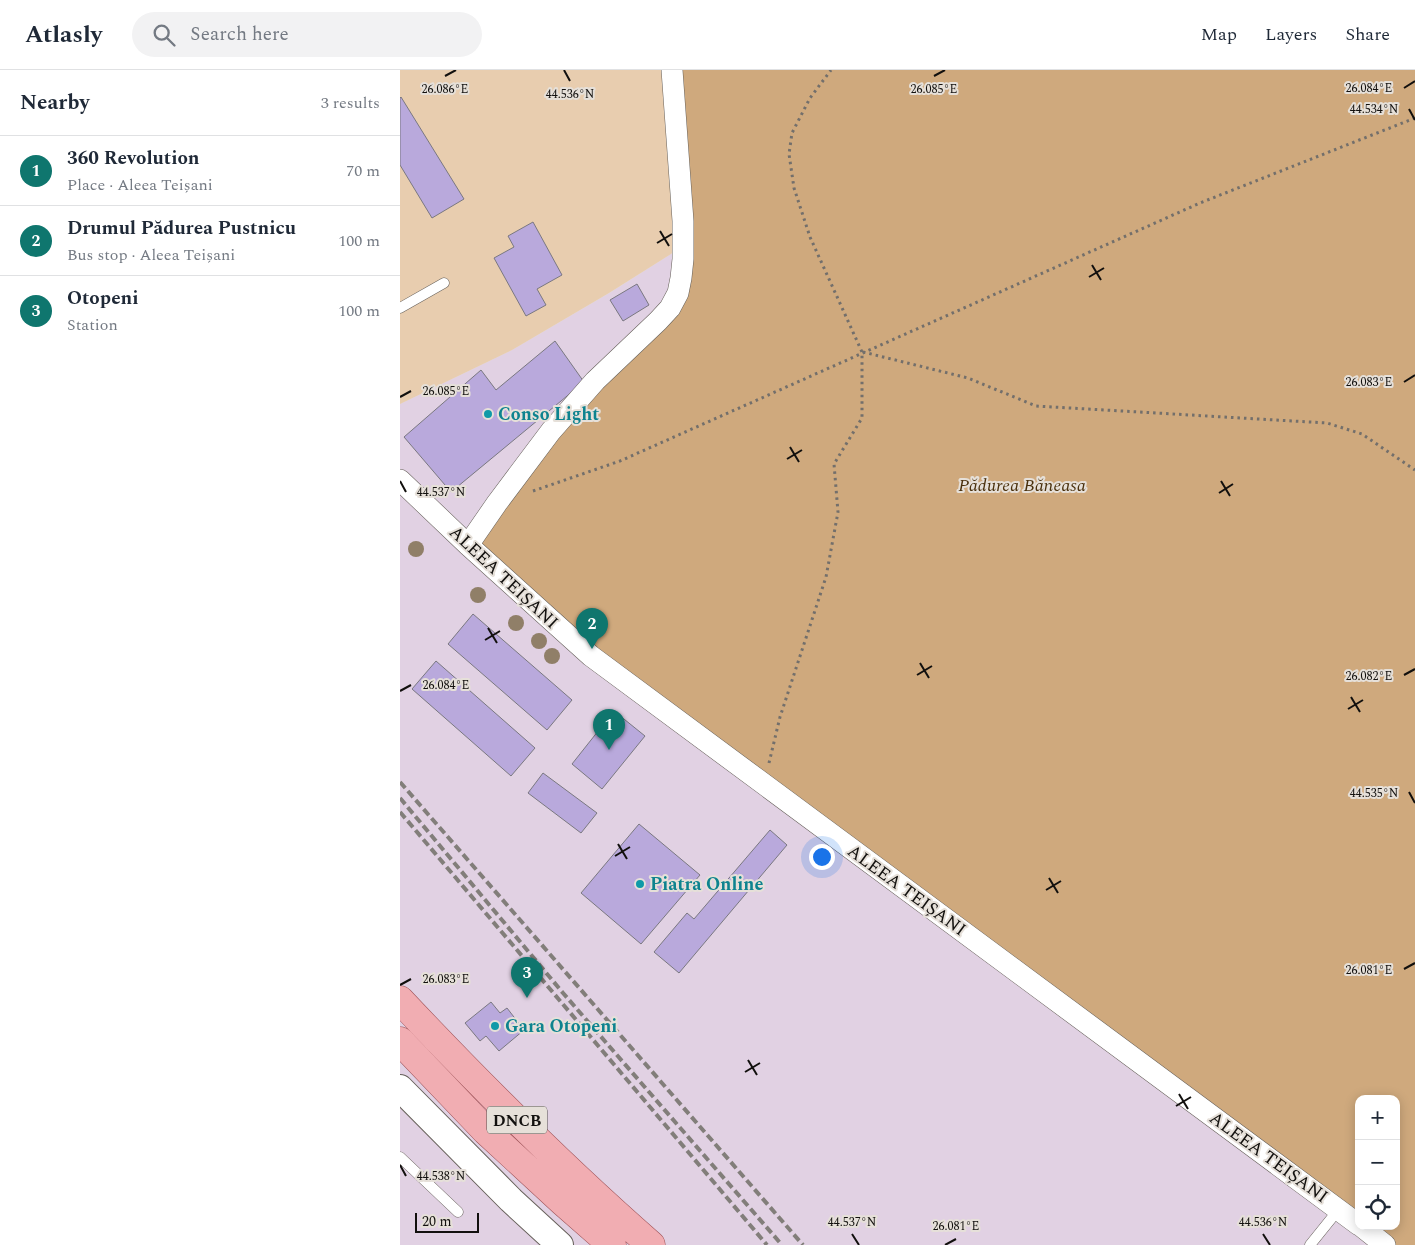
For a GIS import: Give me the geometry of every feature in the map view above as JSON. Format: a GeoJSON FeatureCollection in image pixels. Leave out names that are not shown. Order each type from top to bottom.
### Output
{"type":"FeatureCollection","features":[{"type":"Feature","properties":{"kind":"main road","name":"DNCB"},"geometry":{"type":"LineString","coordinates":[[404,1002],[478,1081],[575,1176],[615,1237]]}},
{"type":"Feature","properties":{"kind":"main road","name":"DNCB"},"geometry":{"type":"LineString","coordinates":[[400,1041],[486,1131],[563,1202],[615,1237],[651,1245]]}},
{"type":"Feature","properties":{"kind":"street"},"geometry":{"type":"LineString","coordinates":[[468,544],[551,431],[595,381],[670,308],[678,293],[683,259],[683,221],[672,70]]}},
{"type":"Feature","properties":{"kind":"street","name":"ALEEA TEIȘANI"},"geometry":{"type":"LineString","coordinates":[[400,480],[591,656],[1355,1221]]}},
{"type":"Feature","properties":{"kind":"street"},"geometry":{"type":"LineString","coordinates":[[400,1088],[511,1200],[560,1245]]}},
{"type":"Feature","properties":{"kind":"street","name":"ALEEA TEIȘANI"},"geometry":{"type":"LineString","coordinates":[[1366,1230],[1384,1245]]}},
{"type":"Feature","properties":{"kind":"lane"},"geometry":{"type":"LineString","coordinates":[[400,308],[444,284]]}},
{"type":"Feature","properties":{"kind":"lane"},"geometry":{"type":"LineString","coordinates":[[400,1157],[458,1212]]}},
{"type":"Feature","properties":{"kind":"lane"},"geometry":{"type":"LineString","coordinates":[[1310,1245],[1339,1209]]}},
{"type":"Feature","properties":{"kind":"path"},"geometry":{"type":"LineString","coordinates":[[763,784],[780,717],[826,577],[838,512],[834,464],[862,418],[862,352],[810,237],[794,188],[789,154],[792,133],[810,98],[831,70]]}},
{"type":"Feature","properties":{"kind":"path"},"geometry":{"type":"LineString","coordinates":[[533,491],[620,460],[1200,203],[1415,118]]}},
{"type":"Feature","properties":{"kind":"path"},"geometry":{"type":"LineString","coordinates":[[862,352],[968,378],[1036,406],[1327,423],[1362,434],[1415,470]]}},
{"type":"Feature","properties":{"kind":"shaded area"},"geometry":{"type":"Polygon","coordinates":[[[400,70],[672,70],[684,243],[671,254],[609,293],[512,350],[400,404],[400,70]]]}},
{"type":"Feature","properties":{"kind":"shaded area"},"geometry":{"type":"Polygon","coordinates":[[[684,243],[658,321],[1355,1207],[1355,1230],[1373,1230],[1385,1245],[400,1245],[400,404],[512,350],[611,292],[671,254],[684,243]]]}},
{"type":"Feature","properties":{"kind":"green space","name":"Pădurea Băneasa"},"geometry":{"type":"Polygon","coordinates":[[[672,70],[1415,70],[1415,1245],[1385,1245],[1366,1230],[1400,1230],[1400,1095],[1355,1095],[1355,1222],[591,656],[468,545],[678,293],[672,70]]]}},
{"type":"Feature","properties":{"kind":"building"},"geometry":{"type":"Polygon","coordinates":[[[401,97],[464,199],[432,218],[400,165],[401,97]]]}},
{"type":"Feature","properties":{"kind":"building"},"geometry":{"type":"Polygon","coordinates":[[[533,222],[562,275],[537,289],[546,305],[526,316],[494,258],[514,247],[508,236],[533,222]]]}},
{"type":"Feature","properties":{"kind":"building"},"geometry":{"type":"Polygon","coordinates":[[[637,284],[649,305],[623,321],[610,300],[637,284]]]}},
{"type":"Feature","properties":{"kind":"building","name":"Conso Light"},"geometry":{"type":"Polygon","coordinates":[[[555,341],[584,382],[451,492],[404,437],[481,370],[496,390],[555,341]]]}},
{"type":"Feature","properties":{"kind":"building"},"geometry":{"type":"Polygon","coordinates":[[[473,614],[572,700],[547,730],[448,644],[473,614]]]}},
{"type":"Feature","properties":{"kind":"building"},"geometry":{"type":"Polygon","coordinates":[[[436,661],[535,748],[511,776],[412,689],[436,661]]]}},
{"type":"Feature","properties":{"kind":"building"},"geometry":{"type":"Polygon","coordinates":[[[614,711],[645,736],[602,789],[572,764],[614,711]]]}},
{"type":"Feature","properties":{"kind":"building"},"geometry":{"type":"Polygon","coordinates":[[[543,773],[597,813],[581,833],[528,793],[543,773]]]}},
{"type":"Feature","properties":{"kind":"building","name":"Piatra Online"},"geometry":{"type":"Polygon","coordinates":[[[639,824],[700,875],[641,944],[581,893],[639,824]]]}},
{"type":"Feature","properties":{"kind":"building"},"geometry":{"type":"Polygon","coordinates":[[[770,830],[787,845],[679,973],[654,952],[687,913],[694,919],[770,830]]]}},
{"type":"Feature","properties":{"kind":"building","name":"Gara Otopeni"},"geometry":{"type":"Polygon","coordinates":[[[491,1002],[500,1013],[507,1008],[524,1030],[499,1051],[486,1036],[480,1041],[465,1023],[491,1002]]]}},
{"type":"Feature","properties":{"kind":"railway"},"geometry":{"type":"LineString","coordinates":[[400,782],[803,1245]]}},
{"type":"Feature","properties":{"kind":"railway"},"geometry":{"type":"LineString","coordinates":[[400,798],[563,993],[782,1245]]}},
{"type":"Feature","properties":{"kind":"railway"},"geometry":{"type":"LineString","coordinates":[[400,812],[767,1245]]}},
{"type":"Feature","properties":{"kind":"place","name":"Conso Light"},"geometry":{"type":"Point","coordinates":[488,414]}},
{"type":"Feature","properties":{"kind":"place","name":"Drumul Pădurea Pustnicu"},"geometry":{"type":"Point","coordinates":[592,649]}},
{"type":"Feature","properties":{"kind":"place","name":"360 Revolution"},"geometry":{"type":"Point","coordinates":[609,750]}},
{"type":"Feature","properties":{"kind":"place","name":"Piatra Online"},"geometry":{"type":"Point","coordinates":[640,884]}},
{"type":"Feature","properties":{"kind":"place","name":"Otopeni"},"geometry":{"type":"Point","coordinates":[527,998]}},
{"type":"Feature","properties":{"kind":"place","name":"Gara Otopeni"},"geometry":{"type":"Point","coordinates":[495,1026]}}]}
